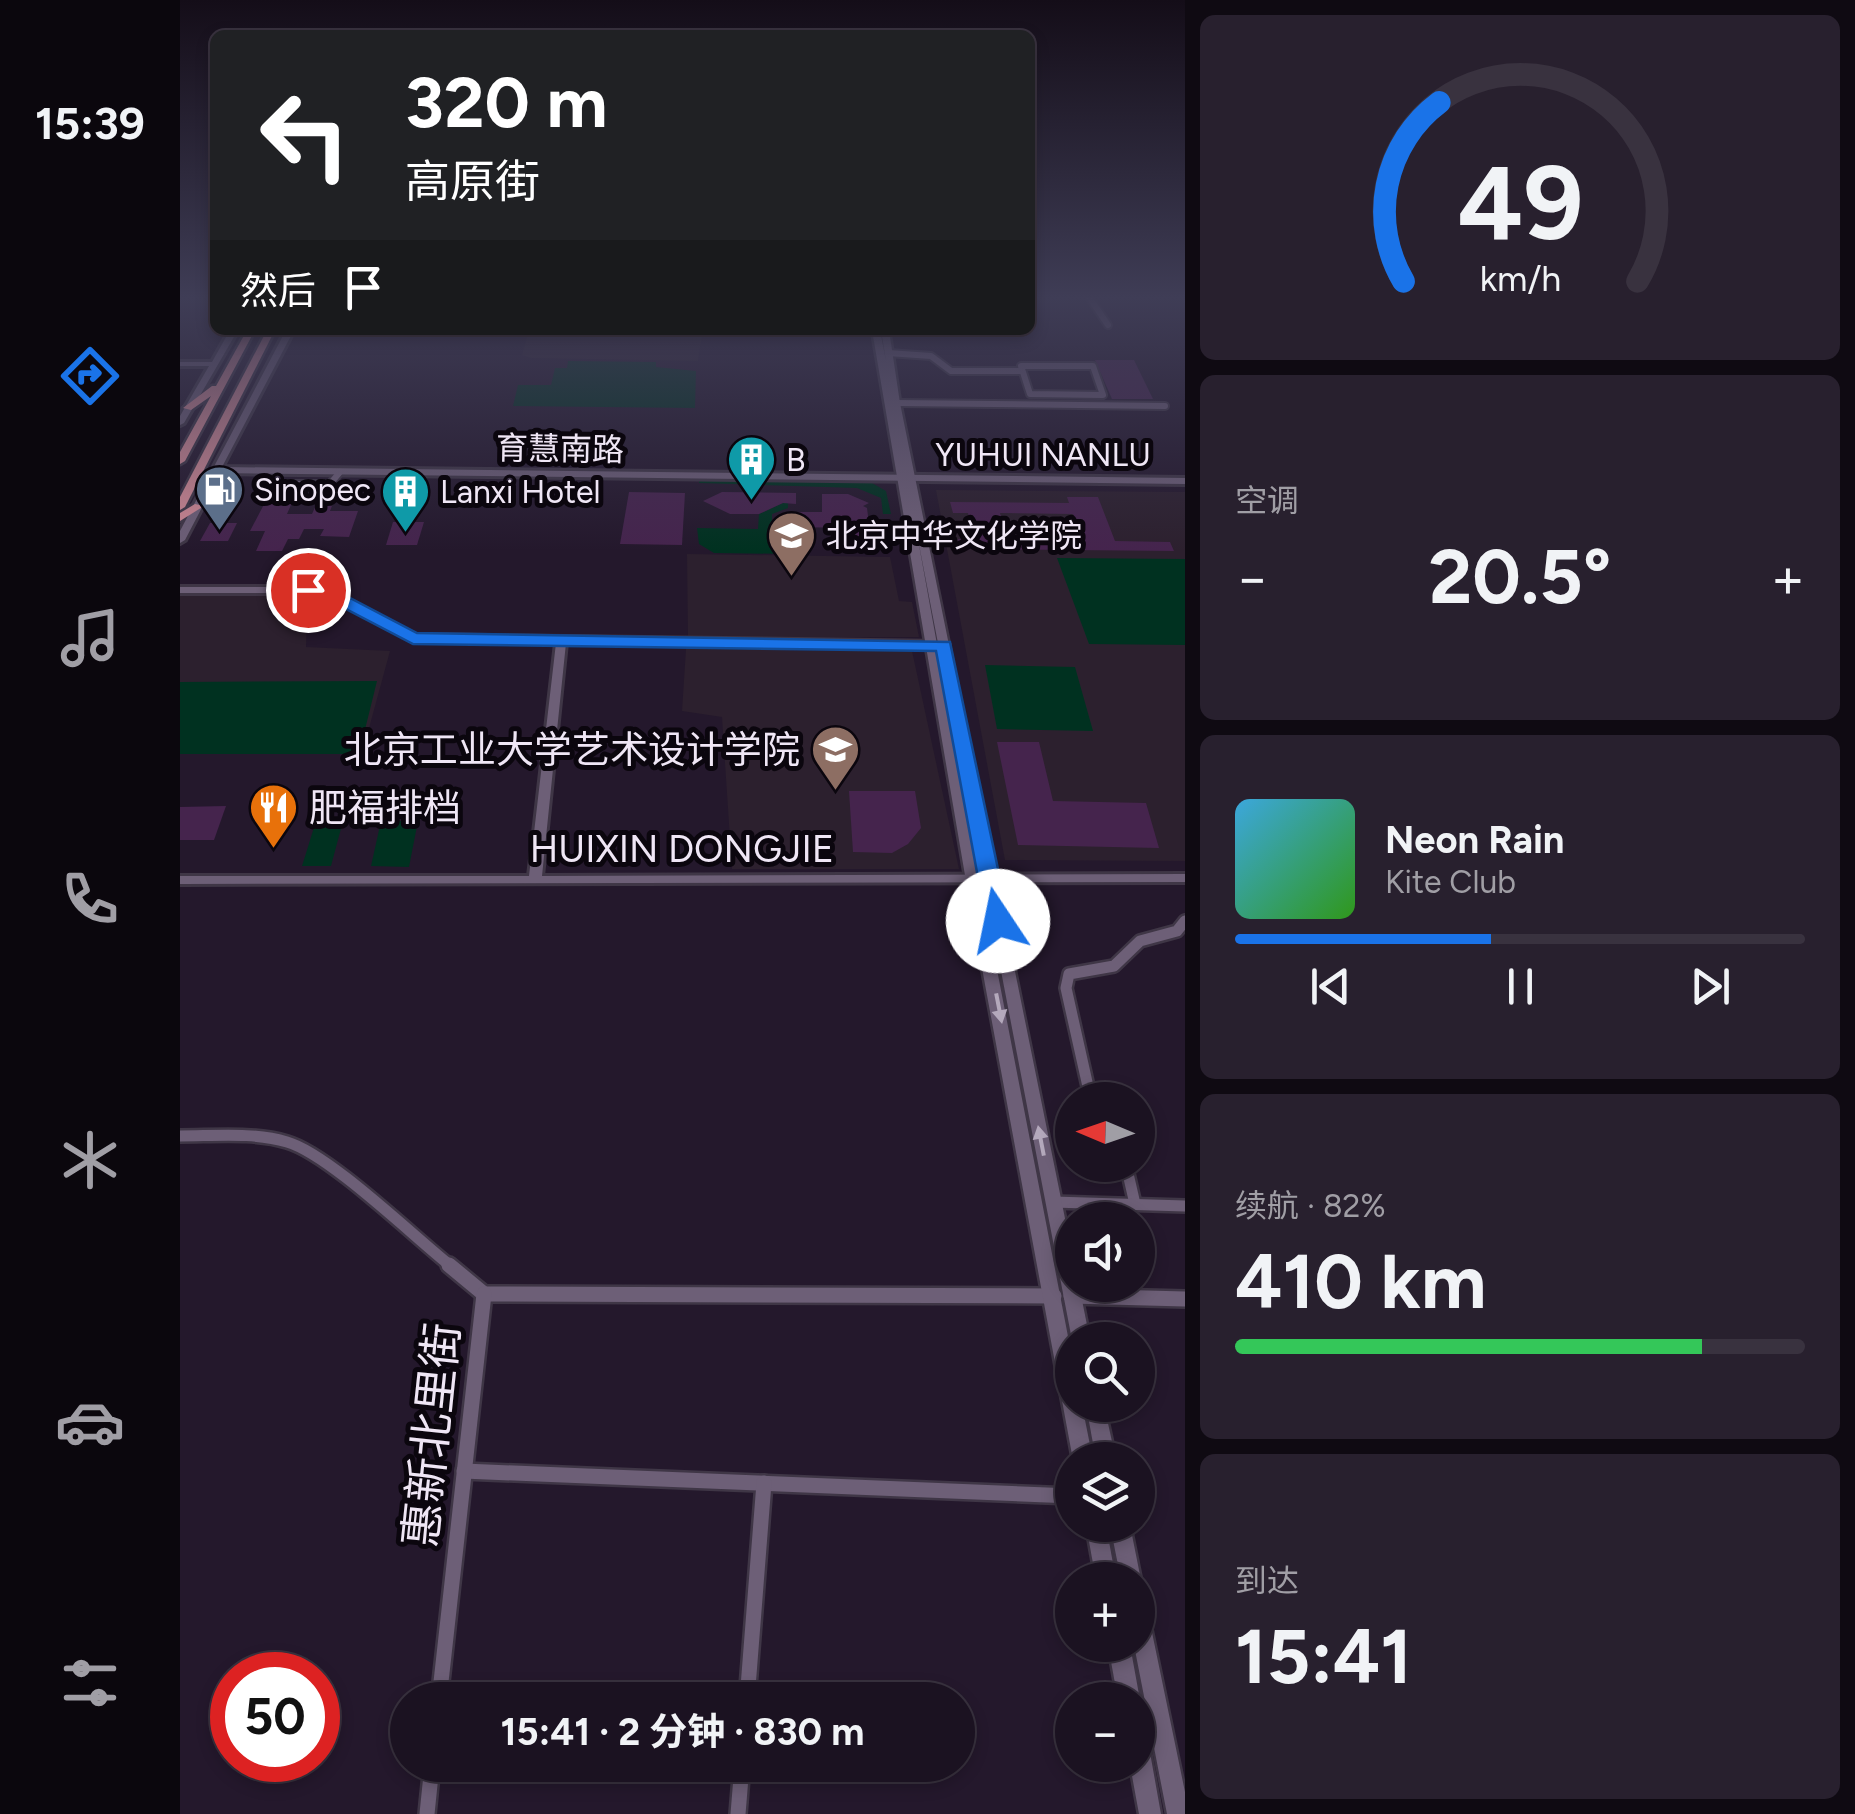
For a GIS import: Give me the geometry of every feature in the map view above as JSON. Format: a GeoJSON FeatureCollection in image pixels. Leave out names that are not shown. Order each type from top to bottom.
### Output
{"type":"FeatureCollection","features":[{"type":"Feature","properties":{"kind":"highway"},"geometry":{"type":"LineString","coordinates":[[188,408],[222,382]]}},
{"type":"Feature","properties":{"kind":"highway"},"geometry":{"type":"LineString","coordinates":[[180,460],[222,382]]}},
{"type":"Feature","properties":{"kind":"highway"},"geometry":{"type":"LineString","coordinates":[[245,383],[251,407]]}},
{"type":"Feature","properties":{"kind":"highway"},"geometry":{"type":"LineString","coordinates":[[180,507],[245,383]]}},
{"type":"Feature","properties":{"kind":"highway"},"geometry":{"type":"LineString","coordinates":[[180,518],[199,506]]}},
{"type":"Feature","properties":{"kind":"main road"},"geometry":{"type":"LineString","coordinates":[[886,382],[1055,1260]]}},
{"type":"Feature","properties":{"kind":"main road"},"geometry":{"type":"LineString","coordinates":[[893,382],[906,479]]}},
{"type":"Feature","properties":{"kind":"main road"},"geometry":{"type":"LineString","coordinates":[[981,878],[1055,1223]]}},
{"type":"Feature","properties":{"kind":"main road"},"geometry":{"type":"LineString","coordinates":[[1148,1662],[1178,1814]]}},
{"type":"Feature","properties":{"kind":"main road"},"geometry":{"type":"LineString","coordinates":[[1144,1782],[1150,1814]]}},
{"type":"Feature","properties":{"kind":"street"},"geometry":{"type":"LineString","coordinates":[[180,423],[204,382]]}},
{"type":"Feature","properties":{"kind":"street"},"geometry":{"type":"LineString","coordinates":[[180,540],[264,382]]}},
{"type":"Feature","properties":{"kind":"street"},"geometry":{"type":"LineString","coordinates":[[1025,382],[1030,394],[1103,395],[1098,382]]}},
{"type":"Feature","properties":{"kind":"street"},"geometry":{"type":"LineString","coordinates":[[896,403],[1165,406]]}},
{"type":"Feature","properties":{"kind":"street","name":"育慧南路"},"geometry":{"type":"LineString","coordinates":[[219,470],[906,479]]}},
{"type":"Feature","properties":{"kind":"street"},"geometry":{"type":"LineString","coordinates":[[284,484],[330,484],[340,472]]}},
{"type":"Feature","properties":{"kind":"street","name":"YUHUI NANLU"},"geometry":{"type":"LineString","coordinates":[[906,479],[1185,481]]}},
{"type":"Feature","properties":{"kind":"street"},"geometry":{"type":"LineString","coordinates":[[180,590],[323,590],[413,638],[561,643],[937,645]]}},
{"type":"Feature","properties":{"kind":"street"},"geometry":{"type":"LineString","coordinates":[[536,880],[561,643]]}},
{"type":"Feature","properties":{"kind":"street","name":"HUIXIN DONGJIE"},"geometry":{"type":"LineString","coordinates":[[180,880],[1185,879]]}},
{"type":"Feature","properties":{"kind":"street"},"geometry":{"type":"LineString","coordinates":[[1087,1082],[1066,988],[1069,974],[1114,966],[1140,942],[1177,931],[1185,921]]}},
{"type":"Feature","properties":{"kind":"street","name":"惠新北里街"},"geometry":{"type":"LineString","coordinates":[[180,1136],[253,1136],[289,1142],[320,1159],[484,1294],[441,1682]]}},
{"type":"Feature","properties":{"kind":"street"},"geometry":{"type":"LineString","coordinates":[[1155,1205],[1185,1206]]}},
{"type":"Feature","properties":{"kind":"street"},"geometry":{"type":"LineString","coordinates":[[484,1294],[1055,1296]]}},
{"type":"Feature","properties":{"kind":"street"},"geometry":{"type":"LineString","coordinates":[[1155,1298],[1185,1299]]}},
{"type":"Feature","properties":{"kind":"street"},"geometry":{"type":"LineString","coordinates":[[464,1471],[1055,1495]]}},
{"type":"Feature","properties":{"kind":"street"},"geometry":{"type":"LineString","coordinates":[[748,1682],[764,1484]]}},
{"type":"Feature","properties":{"kind":"street"},"geometry":{"type":"LineString","coordinates":[[427,1814],[430,1782]]}},
{"type":"Feature","properties":{"kind":"street"},"geometry":{"type":"LineString","coordinates":[[738,1814],[741,1782]]}},
{"type":"Feature","properties":{"kind":"shaded area"},"geometry":{"type":"Polygon","coordinates":[[[936,490],[1185,492],[1185,861],[1005,860],[936,490]]]}},
{"type":"Feature","properties":{"kind":"shaded area","name":"北京中华文化学院"},"geometry":{"type":"Polygon","coordinates":[[[687,554],[890,557],[899,601],[912,602],[919,637],[688,638],[687,554]]]}},
{"type":"Feature","properties":{"kind":"shaded area"},"geometry":{"type":"Polygon","coordinates":[[[180,590],[308,590],[306,647],[390,651],[362,754],[180,754],[180,590]]]}},
{"type":"Feature","properties":{"kind":"shaded area","name":"北京工业大学艺术设计学院"},"geometry":{"type":"Polygon","coordinates":[[[686,649],[912,651],[959,869],[732,869],[722,717],[682,711],[686,649]]]}},
{"type":"Feature","properties":{"kind":"green space"},"geometry":{"type":"Polygon","coordinates":[[[552,382],[696,382],[695,408],[513,406],[518,385],[551,385],[552,382]]]}},
{"type":"Feature","properties":{"kind":"green space"},"geometry":{"type":"Polygon","coordinates":[[[699,480],[872,483],[886,491],[891,514],[883,514],[881,498],[857,488],[699,480]]]}},
{"type":"Feature","properties":{"kind":"green space"},"geometry":{"type":"Polygon","coordinates":[[[788,503],[788,508],[772,514],[772,523],[789,530],[792,554],[714,553],[699,544],[697,528],[758,529],[759,514],[788,503]]]}},
{"type":"Feature","properties":{"kind":"green space"},"geometry":{"type":"Polygon","coordinates":[[[1057,558],[1185,559],[1185,645],[1089,644],[1057,558]]]}},
{"type":"Feature","properties":{"kind":"green space"},"geometry":{"type":"Polygon","coordinates":[[[985,665],[1075,667],[1093,731],[997,729],[985,665]]]}},
{"type":"Feature","properties":{"kind":"green space"},"geometry":{"type":"Polygon","coordinates":[[[377,681],[359,754],[180,754],[180,682],[377,681]]]}},
{"type":"Feature","properties":{"kind":"green space"},"geometry":{"type":"Polygon","coordinates":[[[316,821],[343,821],[331,866],[302,866],[316,821]]]}},
{"type":"Feature","properties":{"kind":"green space"},"geometry":{"type":"Polygon","coordinates":[[[381,821],[418,821],[409,867],[371,866],[381,821]]]}},
{"type":"Feature","properties":{"kind":"building"},"geometry":{"type":"Polygon","coordinates":[[[1104,382],[1145,382],[1153,399],[1112,399],[1104,382]]]}},
{"type":"Feature","properties":{"kind":"building"},"geometry":{"type":"Polygon","coordinates":[[[271,491],[297,491],[287,514],[312,514],[316,505],[332,506],[330,511],[358,511],[349,537],[320,536],[324,529],[304,529],[299,539],[288,539],[282,551],[256,551],[265,531],[250,531],[271,491]]]}},
{"type":"Feature","properties":{"kind":"building"},"geometry":{"type":"Polygon","coordinates":[[[629,492],[685,493],[682,545],[620,544],[629,492]]]}},
{"type":"Feature","properties":{"kind":"building","name":"B"},"geometry":{"type":"Polygon","coordinates":[[[722,492],[796,493],[796,504],[783,503],[759,514],[730,514],[703,501],[722,492]]]}},
{"type":"Feature","properties":{"kind":"building"},"geometry":{"type":"Polygon","coordinates":[[[822,494],[848,494],[869,503],[863,506],[867,508],[870,532],[862,536],[872,540],[851,550],[826,539],[850,528],[794,527],[793,512],[822,512],[822,494]]]}},
{"type":"Feature","properties":{"kind":"building"},"geometry":{"type":"Polygon","coordinates":[[[1067,497],[1098,497],[1115,541],[1170,542],[1174,551],[961,549],[958,539],[975,540],[968,513],[953,513],[950,502],[1069,503],[1067,497]],[[1000,513],[1007,539],[1082,540],[1073,514],[1000,513]]]}},
{"type":"Feature","properties":{"kind":"building","name":"Lanxi Hotel"},"geometry":{"type":"Polygon","coordinates":[[[393,522],[424,522],[417,545],[386,545],[393,522]]]}},
{"type":"Feature","properties":{"kind":"building","name":"Sinopec"},"geometry":{"type":"Polygon","coordinates":[[[210,523],[237,523],[228,541],[200,541],[210,523]]]}},
{"type":"Feature","properties":{"kind":"building"},"geometry":{"type":"Polygon","coordinates":[[[997,742],[1039,742],[1053,801],[1146,803],[1159,848],[1018,845],[997,742]]]}},
{"type":"Feature","properties":{"kind":"building"},"geometry":{"type":"Polygon","coordinates":[[[849,791],[915,791],[921,828],[908,844],[892,853],[853,852],[849,791]]]}},
{"type":"Feature","properties":{"kind":"building"},"geometry":{"type":"Polygon","coordinates":[[[226,806],[214,840],[180,840],[180,807],[226,806]]]}},
{"type":"Feature","properties":{"kind":"place","name":"B"},"geometry":{"type":"Point","coordinates":[751,502]}},
{"type":"Feature","properties":{"kind":"place","name":"Sinopec"},"geometry":{"type":"Point","coordinates":[219,532]}},
{"type":"Feature","properties":{"kind":"place","name":"Lanxi Hotel"},"geometry":{"type":"Point","coordinates":[405,534]}},
{"type":"Feature","properties":{"kind":"place","name":"北京中华文化学院"},"geometry":{"type":"Point","coordinates":[791,578]}},
{"type":"Feature","properties":{"kind":"place","name":"北京工业大学艺术设计学院"},"geometry":{"type":"Point","coordinates":[835,792]}},
{"type":"Feature","properties":{"kind":"place","name":"肥福排档"},"geometry":{"type":"Point","coordinates":[274,850]}},
{"type":"Feature","properties":{"kind":"route"},"geometry":{"type":"LineString","coordinates":[[308,590],[323,590],[413,638],[944,646],[998,921]]}}]}
